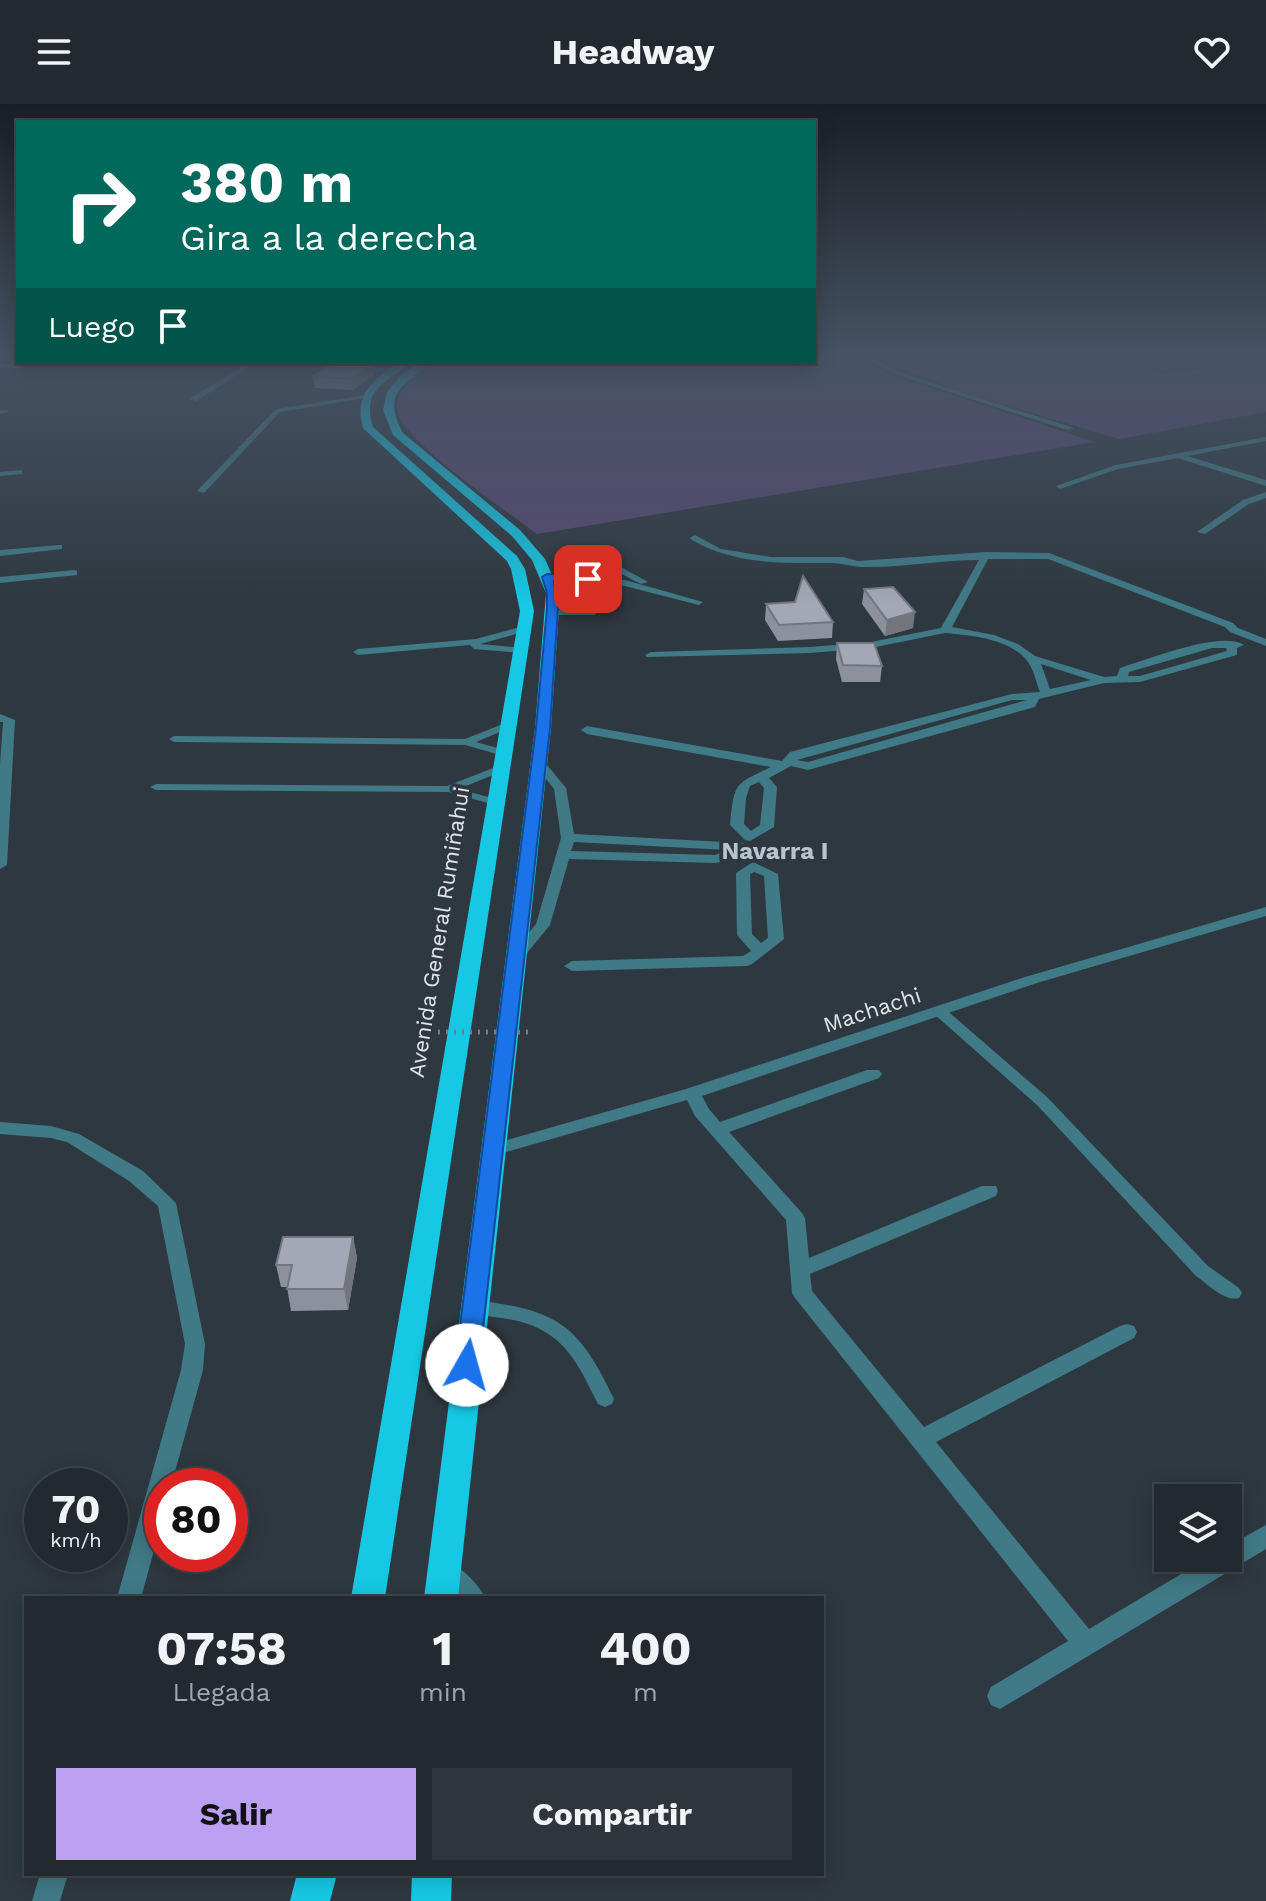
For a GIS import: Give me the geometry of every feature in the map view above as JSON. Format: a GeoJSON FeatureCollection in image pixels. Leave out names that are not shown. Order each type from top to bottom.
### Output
{"type":"FeatureCollection","features":[{"type":"Feature","properties":{"kind":"highway","name":"Avenida General Rumiñahui"},"geometry":{"type":"LineString","coordinates":[[368,1596],[521,650],[526,595],[512,559],[376,438]]}},
{"type":"Feature","properties":{"kind":"highway"},"geometry":{"type":"LineString","coordinates":[[401,438],[516,533],[538,559],[551,595],[539,763],[442,1582]]}},
{"type":"Feature","properties":{"kind":"highway"},"geometry":{"type":"LineString","coordinates":[[310,1901],[316,1876]]}},
{"type":"Feature","properties":{"kind":"highway"},"geometry":{"type":"LineString","coordinates":[[431,1901],[432,1876]]}},
{"type":"Feature","properties":{"kind":"street"},"geometry":{"type":"LineString","coordinates":[[1060,486],[1116,467],[1266,439]]}},
{"type":"Feature","properties":{"kind":"street"},"geometry":{"type":"LineString","coordinates":[[1181,454],[1266,481]]}},
{"type":"Feature","properties":{"kind":"street"},"geometry":{"type":"LineString","coordinates":[[1202,532],[1246,502],[1266,495]]}},
{"type":"Feature","properties":{"kind":"street"},"geometry":{"type":"LineString","coordinates":[[695,538],[710,548],[730,554],[806,562],[843,560],[858,564],[1027,554],[1035,560],[1219,630],[1234,630],[1260,641]]}},
{"type":"Feature","properties":{"kind":"street"},"geometry":{"type":"LineString","coordinates":[[945,630],[986,555]]}},
{"type":"Feature","properties":{"kind":"street"},"geometry":{"type":"LineString","coordinates":[[651,655],[871,645],[945,630],[999,640],[1031,658],[1104,680]]}},
{"type":"Feature","properties":{"kind":"street"},"geometry":{"type":"LineString","coordinates":[[587,730],[808,766],[1031,705],[1040,696],[1104,680],[1140,679],[1233,653],[1231,647],[1260,641]]}},
{"type":"Feature","properties":{"kind":"street"},"geometry":{"type":"LineString","coordinates":[[1031,658],[1040,696]]}},
{"type":"Feature","properties":{"kind":"street"},"geometry":{"type":"LineString","coordinates":[[0,865],[5,719]]}},
{"type":"Feature","properties":{"kind":"street"},"geometry":{"type":"LineString","coordinates":[[517,956],[543,925],[568,838],[560,788],[539,763]]}},
{"type":"Feature","properties":{"kind":"street"},"geometry":{"type":"LineString","coordinates":[[753,866],[750,842],[737,825],[739,798],[745,784],[788,764]]}},
{"type":"Feature","properties":{"kind":"street"},"geometry":{"type":"LineString","coordinates":[[562,855],[716,859],[750,842],[767,827],[771,787],[759,775]]}},
{"type":"Feature","properties":{"kind":"street"},"geometry":{"type":"LineString","coordinates":[[568,838],[750,842]]}},
{"type":"Feature","properties":{"kind":"street"},"geometry":{"type":"LineString","coordinates":[[753,866],[743,873],[745,935],[760,951]]}},
{"type":"Feature","properties":{"kind":"street"},"geometry":{"type":"LineString","coordinates":[[572,966],[747,961],[776,939],[771,874],[753,866]]}},
{"type":"Feature","properties":{"kind":"street","name":"Machachi"},"geometry":{"type":"LineString","coordinates":[[492,1150],[692,1093],[1031,980],[1266,911]]}},
{"type":"Feature","properties":{"kind":"street"},"geometry":{"type":"LineString","coordinates":[[719,1129],[873,1074]]}},
{"type":"Feature","properties":{"kind":"street"},"geometry":{"type":"LineString","coordinates":[[692,1093],[701,1112],[795,1218],[802,1293],[1086,1645]]}},
{"type":"Feature","properties":{"kind":"street"},"geometry":{"type":"LineString","coordinates":[[0,1128],[51,1132],[73,1138],[136,1176],[167,1203],[195,1344],[192,1370],[130,1596]]}},
{"type":"Feature","properties":{"kind":"street"},"geometry":{"type":"LineString","coordinates":[[800,1270],[989,1191]]}},
{"type":"Feature","properties":{"kind":"street"},"geometry":{"type":"LineString","coordinates":[[920,1440],[1127,1332]]}},
{"type":"Feature","properties":{"kind":"street"},"geometry":{"type":"LineString","coordinates":[[1000,1696],[1266,1536]]}},
{"type":"Feature","properties":{"kind":"street"},"geometry":{"type":"LineString","coordinates":[[46,1901],[53,1876]]}},
{"type":"Feature","properties":{"kind":"lane"},"geometry":{"type":"LineString","coordinates":[[201,491],[252,438]]}},
{"type":"Feature","properties":{"kind":"lane"},"geometry":{"type":"LineString","coordinates":[[0,474],[19,472]]}},
{"type":"Feature","properties":{"kind":"lane"},"geometry":{"type":"LineString","coordinates":[[0,553],[59,547]]}},
{"type":"Feature","properties":{"kind":"lane"},"geometry":{"type":"LineString","coordinates":[[605,562],[673,596]]}},
{"type":"Feature","properties":{"kind":"lane"},"geometry":{"type":"LineString","coordinates":[[0,580],[74,573]]}},
{"type":"Feature","properties":{"kind":"lane"},"geometry":{"type":"LineString","coordinates":[[551,595],[625,583],[699,602]]}},
{"type":"Feature","properties":{"kind":"lane"},"geometry":{"type":"LineString","coordinates":[[358,652],[483,640],[524,629]]}},
{"type":"Feature","properties":{"kind":"lane"},"geometry":{"type":"LineString","coordinates":[[458,643],[521,650]]}},
{"type":"Feature","properties":{"kind":"lane"},"geometry":{"type":"LineString","coordinates":[[174,739],[466,742],[508,725]]}},
{"type":"Feature","properties":{"kind":"lane"},"geometry":{"type":"LineString","coordinates":[[466,742],[502,761]]}},
{"type":"Feature","properties":{"kind":"lane"},"geometry":{"type":"LineString","coordinates":[[448,789],[502,761]]}},
{"type":"Feature","properties":{"kind":"lane"},"geometry":{"type":"LineString","coordinates":[[156,787],[448,789],[495,802]]}},
{"type":"Feature","properties":{"kind":"lane"},"geometry":{"type":"LineString","coordinates":[[939,1011],[1042,1101],[1202,1271],[1233,1293]]}},
{"type":"Feature","properties":{"kind":"lane"},"geometry":{"type":"LineString","coordinates":[[474,1307],[503,1311],[561,1331],[593,1373],[605,1399]]}},
{"type":"Feature","properties":{"kind":"lane"},"geometry":{"type":"LineString","coordinates":[[442,1582],[470,1596]]}},
{"type":"Feature","properties":{"kind":"path"},"geometry":{"type":"LineString","coordinates":[[438,1032],[529,1032]]}},
{"type":"Feature","properties":{"kind":"shaded area"},"geometry":{"type":"Polygon","coordinates":[[[416,438],[1082,438],[1095,442],[537,534],[416,438]]]}},
{"type":"Feature","properties":{"kind":"building"},"geometry":{"type":"Polygon","coordinates":[[[803,576],[833,622],[779,625],[766,604],[795,602],[803,576]]]}},
{"type":"Feature","properties":{"kind":"building"},"geometry":{"type":"Polygon","coordinates":[[[893,587],[915,612],[887,620],[864,589],[893,587]]]}},
{"type":"Feature","properties":{"kind":"building"},"geometry":{"type":"Polygon","coordinates":[[[837,643],[874,643],[882,666],[843,665],[837,643]]]}},
{"type":"Feature","properties":{"kind":"building"},"geometry":{"type":"Polygon","coordinates":[[[283,1237],[353,1237],[344,1289],[287,1289],[292,1265],[276,1265],[283,1237]]]}},
{"type":"Feature","properties":{"kind":"district","name":"Navarra I"},"geometry":{"type":"Point","coordinates":[775,851]}},
{"type":"Feature","properties":{"kind":"route"},"geometry":{"type":"LineString","coordinates":[[467,1365],[543,728],[553,593],[547,577],[588,579]]}}]}
